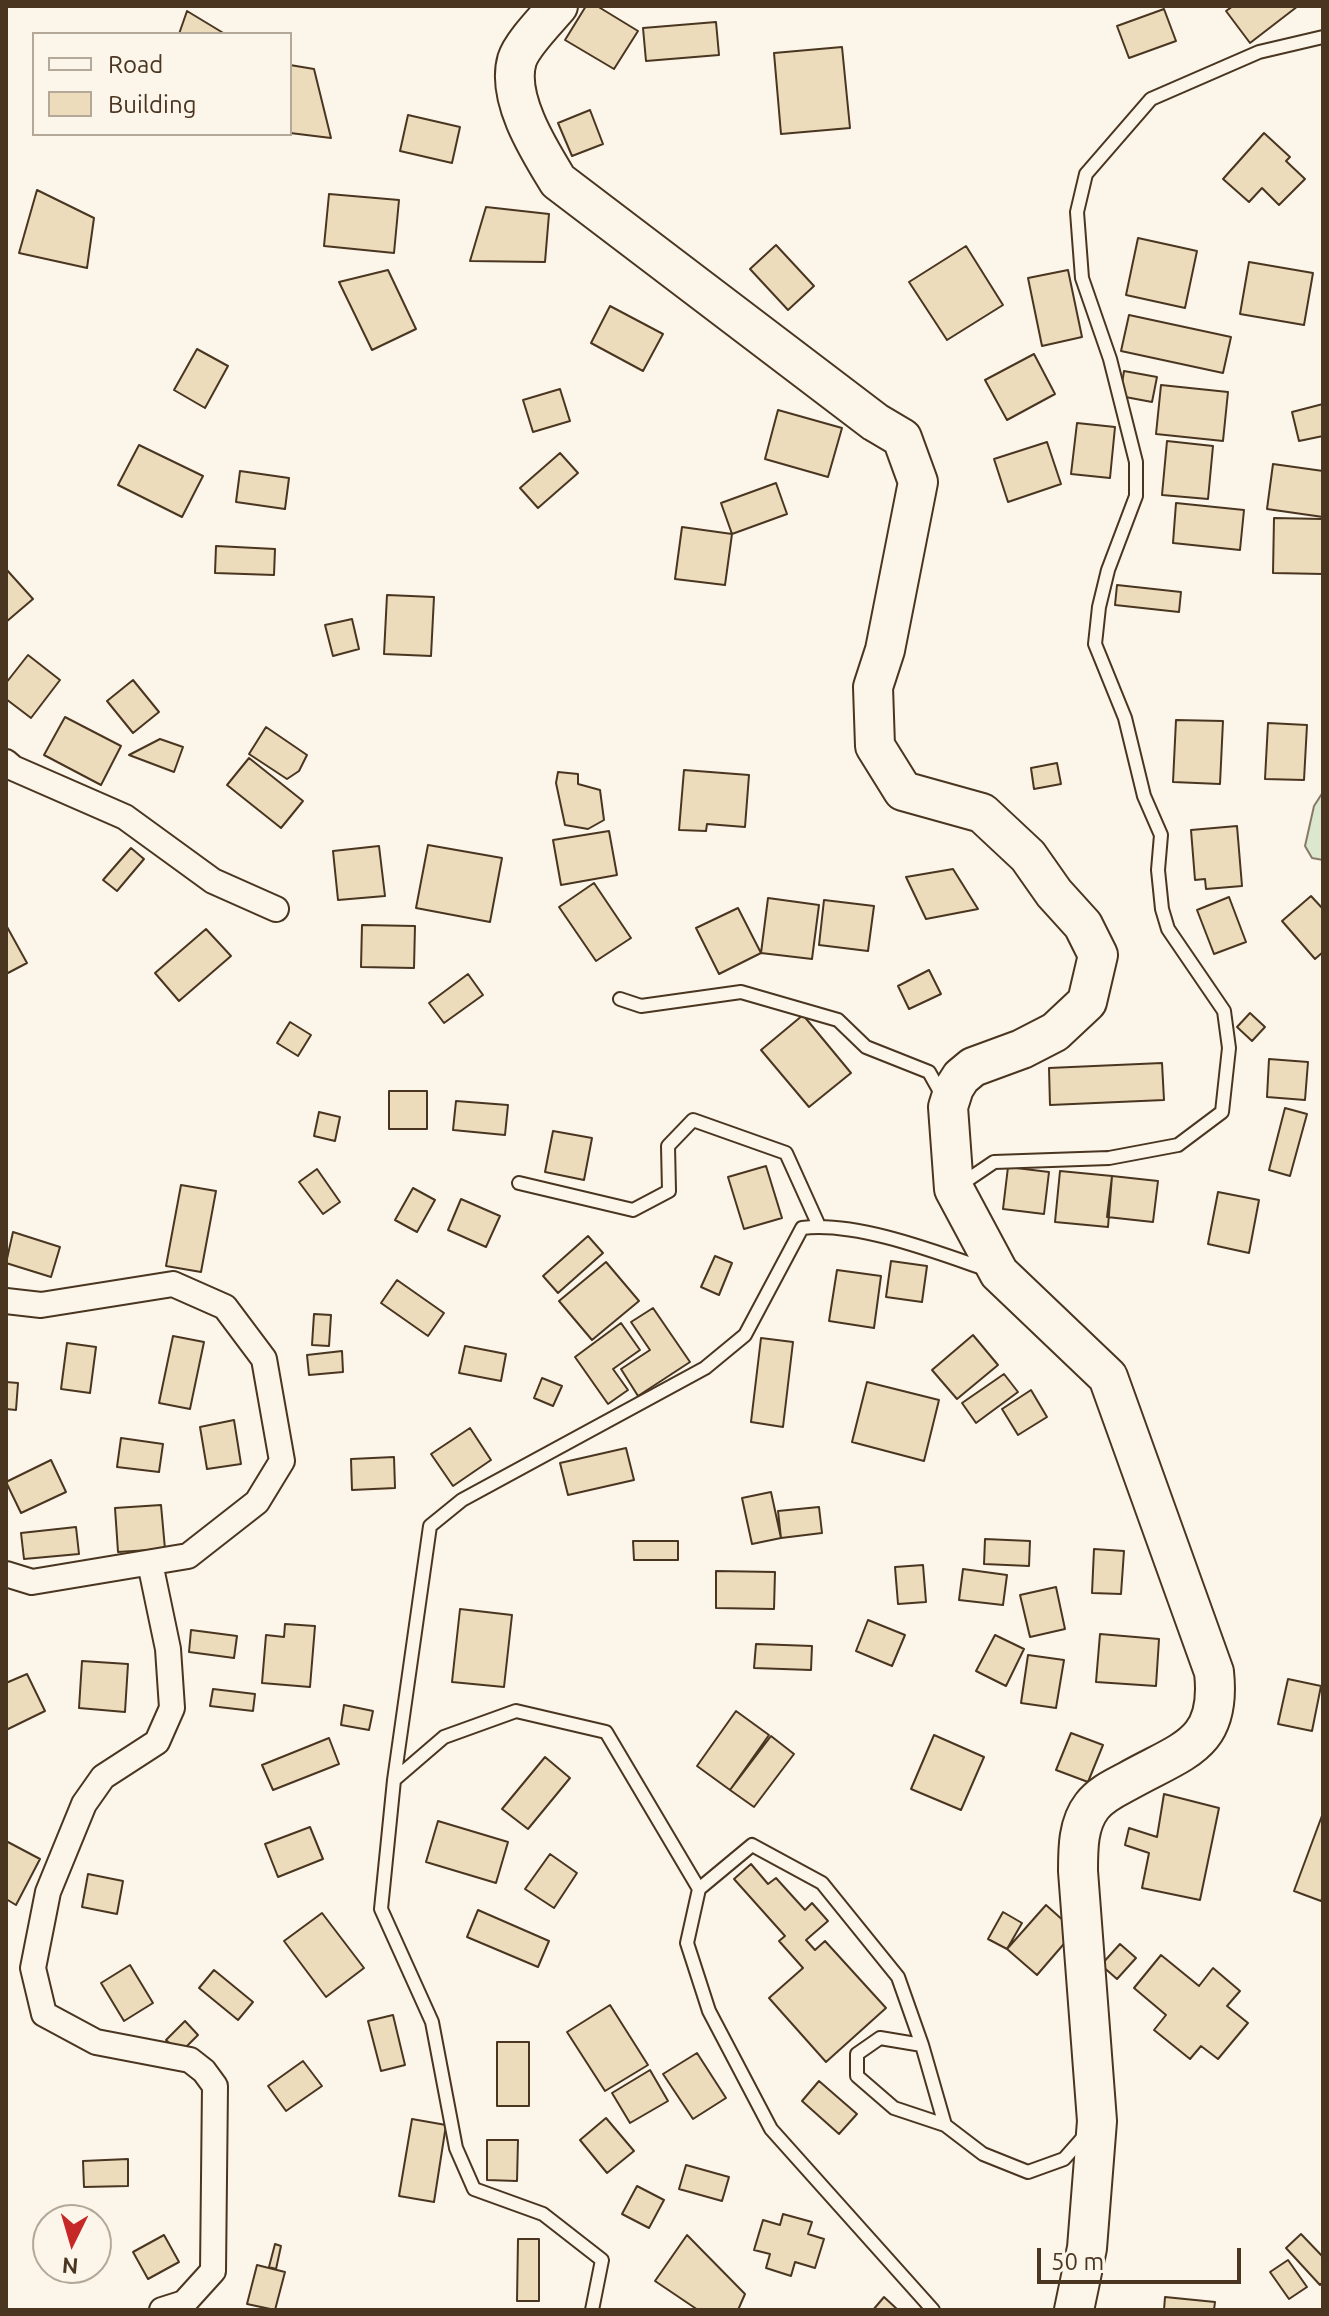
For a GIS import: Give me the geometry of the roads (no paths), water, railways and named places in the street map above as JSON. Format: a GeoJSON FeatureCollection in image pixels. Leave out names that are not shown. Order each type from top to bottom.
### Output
{"type":"FeatureCollection","features":[{"type":"Feature","properties":{"kind":"main road"},"geometry":{"type":"LineString","coordinates":[[558,6],[517,59],[515,85],[521,111],[558,181],[862,413],[902,438],[918,482],[885,650],[873,687],[875,746],[903,791],[982,813],[1028,856],[1054,893],[1083,925],[1098,955],[1087,1002],[1055,1032],[1022,1049],[973,1067],[954,1088],[948,1107],[954,1189],[999,1273],[1108,1377],[1214,1672],[1217,1698],[1211,1724],[1191,1745],[1104,1794],[1091,1806],[1082,1826],[1078,1871],[1097,2121],[1087,2248],[1074,2310]]}},
{"type":"Feature","properties":{"kind":"street"},"geometry":{"type":"LineString","coordinates":[[6,762],[13,768],[125,817],[213,881],[276,909]]}},
{"type":"Feature","properties":{"kind":"street"},"geometry":{"type":"LineString","coordinates":[[6,1301],[41,1305],[173,1284],[225,1307],[264,1359],[282,1461],[257,1502],[188,1556],[32,1582],[6,1574]]}},
{"type":"Feature","properties":{"kind":"street"},"geometry":{"type":"LineString","coordinates":[[150,1563],[168,1649],[172,1708],[157,1742],[103,1777],[84,1804],[48,1892],[33,1968],[44,2014],[96,2042],[190,2060],[204,2071],[215,2086],[213,2271],[184,2303],[162,2310]]}},
{"type":"Feature","properties":{"kind":"lane"},"geometry":{"type":"LineString","coordinates":[[954,1189],[994,1162],[1109,1158],[1178,1145],[1222,1112],[1229,1048],[1224,1011],[1168,929],[1162,909],[1158,870],[1161,835],[1144,796],[1125,718],[1095,644],[1099,607],[1108,570],[1136,496],[1136,462],[1110,359],[1082,278],[1077,212],[1086,174],[1151,99],[1259,52],[1323,37]]}},
{"type":"Feature","properties":{"kind":"lane"},"geometry":{"type":"LineString","coordinates":[[620,999],[641,1006],[741,992],[838,1020],[866,1047],[929,1072],[948,1107]]}},
{"type":"Feature","properties":{"kind":"lane"},"geometry":{"type":"LineString","coordinates":[[519,1183],[633,1210],[669,1191],[668,1146],[693,1120],[786,1153],[819,1226]]}},
{"type":"Feature","properties":{"kind":"lane"},"geometry":{"type":"LineString","coordinates":[[592,2310],[602,2260],[543,2214],[474,2189],[456,2148],[432,2022],[381,1909],[394,1780],[430,1526],[462,1500],[705,1368],[745,1335],[802,1228],[819,1226],[898,1240],[999,1273]]}},
{"type":"Feature","properties":{"kind":"lane"},"geometry":{"type":"LineString","coordinates":[[394,1780],[444,1737],[516,1711],[606,1732],[699,1889]]}},
{"type":"Feature","properties":{"kind":"lane"},"geometry":{"type":"LineString","coordinates":[[933,2310],[771,2129],[709,2011],[687,1943],[699,1889],[752,1845],[822,1883],[898,1977],[945,2125]]}},
{"type":"Feature","properties":{"kind":"lane"},"geometry":{"type":"LineString","coordinates":[[922,2045],[880,2038],[857,2054],[857,2076],[894,2108],[945,2125],[983,2154],[1028,2172],[1064,2159],[1097,2121]]}}]}
